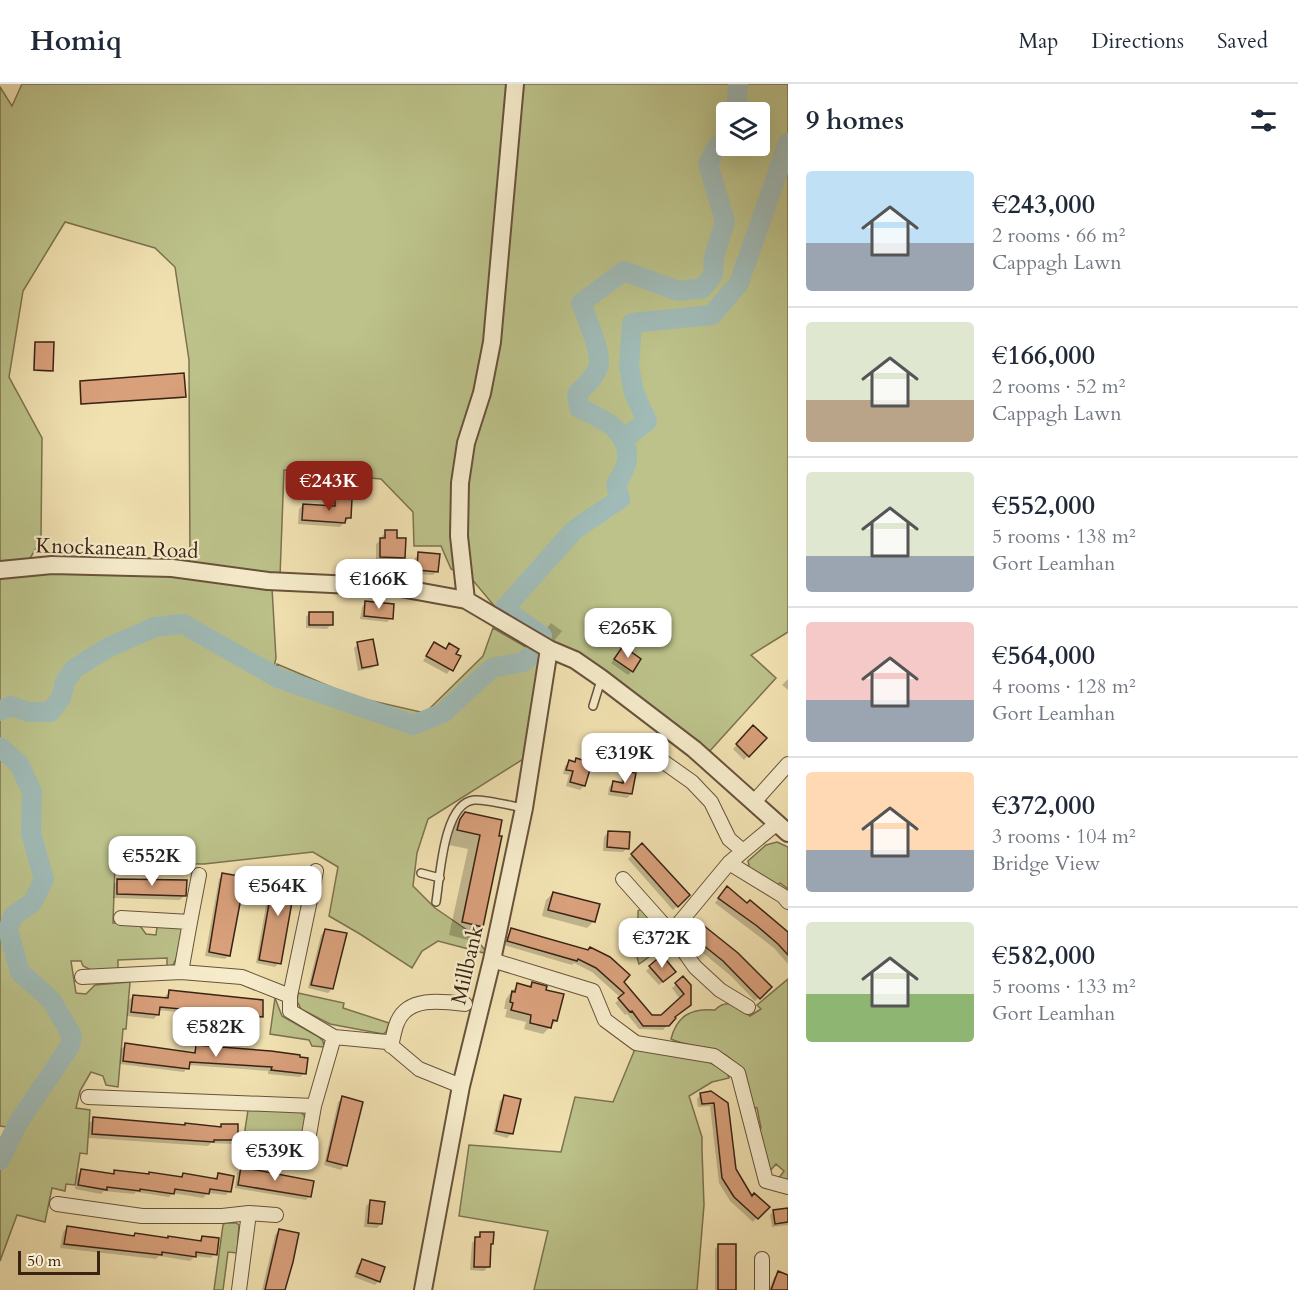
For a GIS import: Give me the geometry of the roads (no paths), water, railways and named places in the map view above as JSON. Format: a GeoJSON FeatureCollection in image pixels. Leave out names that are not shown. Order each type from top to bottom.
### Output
{"type":"FeatureCollection","features":[{"type":"Feature","properties":{"kind":"street"},"geometry":{"type":"LineString","coordinates":[[515,84],[492,342],[482,393],[466,443],[460,483],[459,536],[466,600],[549,649],[575,660],[602,678],[693,749],[782,828],[743,851],[729,863],[671,933]]}},
{"type":"Feature","properties":{"kind":"street","name":"Knockanean Road"},"geometry":{"type":"LineString","coordinates":[[0,570],[52,565],[172,568],[268,581],[395,587],[466,600]]}},
{"type":"Feature","properties":{"kind":"street","name":"Millbank"},"geometry":{"type":"LineString","coordinates":[[423,1290],[460,1086],[492,960],[524,808],[549,649]]}},
{"type":"Feature","properties":{"kind":"street"},"geometry":{"type":"LineString","coordinates":[[659,742],[651,753],[692,782],[711,802],[729,839],[743,851]]}},
{"type":"Feature","properties":{"kind":"street"},"geometry":{"type":"LineString","coordinates":[[754,802],[788,764]]}},
{"type":"Feature","properties":{"kind":"street"},"geometry":{"type":"LineString","coordinates":[[729,863],[783,896],[788,902]]}},
{"type":"Feature","properties":{"kind":"street"},"geometry":{"type":"LineString","coordinates":[[316,871],[290,996],[290,1011],[334,1037],[387,1042],[419,1069],[460,1086]]}},
{"type":"Feature","properties":{"kind":"street"},"geometry":{"type":"LineString","coordinates":[[181,972],[199,875]]}},
{"type":"Feature","properties":{"kind":"street"},"geometry":{"type":"LineString","coordinates":[[623,879],[671,933],[695,967],[720,990],[748,1007]]}},
{"type":"Feature","properties":{"kind":"street"},"geometry":{"type":"LineString","coordinates":[[121,918],[190,922]]}},
{"type":"Feature","properties":{"kind":"street"},"geometry":{"type":"LineString","coordinates":[[492,960],[593,992],[605,1020],[636,1043],[714,1056],[738,1073],[766,1181],[788,1187]]}},
{"type":"Feature","properties":{"kind":"street"},"geometry":{"type":"LineString","coordinates":[[82,977],[181,972],[242,977],[290,996]]}},
{"type":"Feature","properties":{"kind":"street"},"geometry":{"type":"LineString","coordinates":[[392,1046],[397,1022],[413,1005],[444,1002],[465,1004]]}},
{"type":"Feature","properties":{"kind":"street"},"geometry":{"type":"LineString","coordinates":[[307,1146],[315,1106],[334,1037]]}},
{"type":"Feature","properties":{"kind":"street"},"geometry":{"type":"LineString","coordinates":[[88,1097],[315,1106]]}},
{"type":"Feature","properties":{"kind":"street"},"geometry":{"type":"LineString","coordinates":[[57,1204],[142,1216],[222,1216],[249,1213],[276,1215]]}},
{"type":"Feature","properties":{"kind":"street"},"geometry":{"type":"LineString","coordinates":[[239,1290],[249,1213]]}},
{"type":"Feature","properties":{"kind":"street"},"geometry":{"type":"LineString","coordinates":[[762,1259],[762,1290]]}},
{"type":"Feature","properties":{"kind":"lane"},"geometry":{"type":"LineString","coordinates":[[593,706],[602,678]]}},
{"type":"Feature","properties":{"kind":"lane"},"geometry":{"type":"LineString","coordinates":[[436,902],[449,823],[458,808],[473,800],[524,808]]}},
{"type":"Feature","properties":{"kind":"lane"},"geometry":{"type":"LineString","coordinates":[[421,873],[440,878]]}},
{"type":"Feature","properties":{"kind":"waterway"},"geometry":{"type":"LineString","coordinates":[[737,102],[738,84]]}},
{"type":"Feature","properties":{"kind":"waterway"},"geometry":{"type":"LineString","coordinates":[[624,439],[647,421],[634,393],[629,367],[632,323],[712,315],[739,283],[788,143]]}},
{"type":"Feature","properties":{"kind":"waterway"},"geometry":{"type":"LineString","coordinates":[[542,636],[504,609],[574,530],[620,499],[616,485],[627,462],[624,440],[619,433],[605,421],[579,408],[577,394],[594,376],[599,363],[595,341],[581,303],[624,271],[678,291],[703,288],[713,275],[714,257],[725,221],[708,164],[716,149]]}},
{"type":"Feature","properties":{"kind":"waterway"},"geometry":{"type":"LineString","coordinates":[[0,711],[10,706],[29,712],[50,712],[61,698],[65,682],[74,669],[107,648],[155,627],[183,624],[278,678],[413,725],[443,713],[492,668],[523,662],[530,656]]}},
{"type":"Feature","properties":{"kind":"waterway"},"geometry":{"type":"LineString","coordinates":[[0,747],[19,764],[32,792],[31,833],[44,879],[33,902],[13,916],[8,930],[20,972],[52,1001],[72,1036],[70,1046],[18,1123],[0,1160]]}}]}
